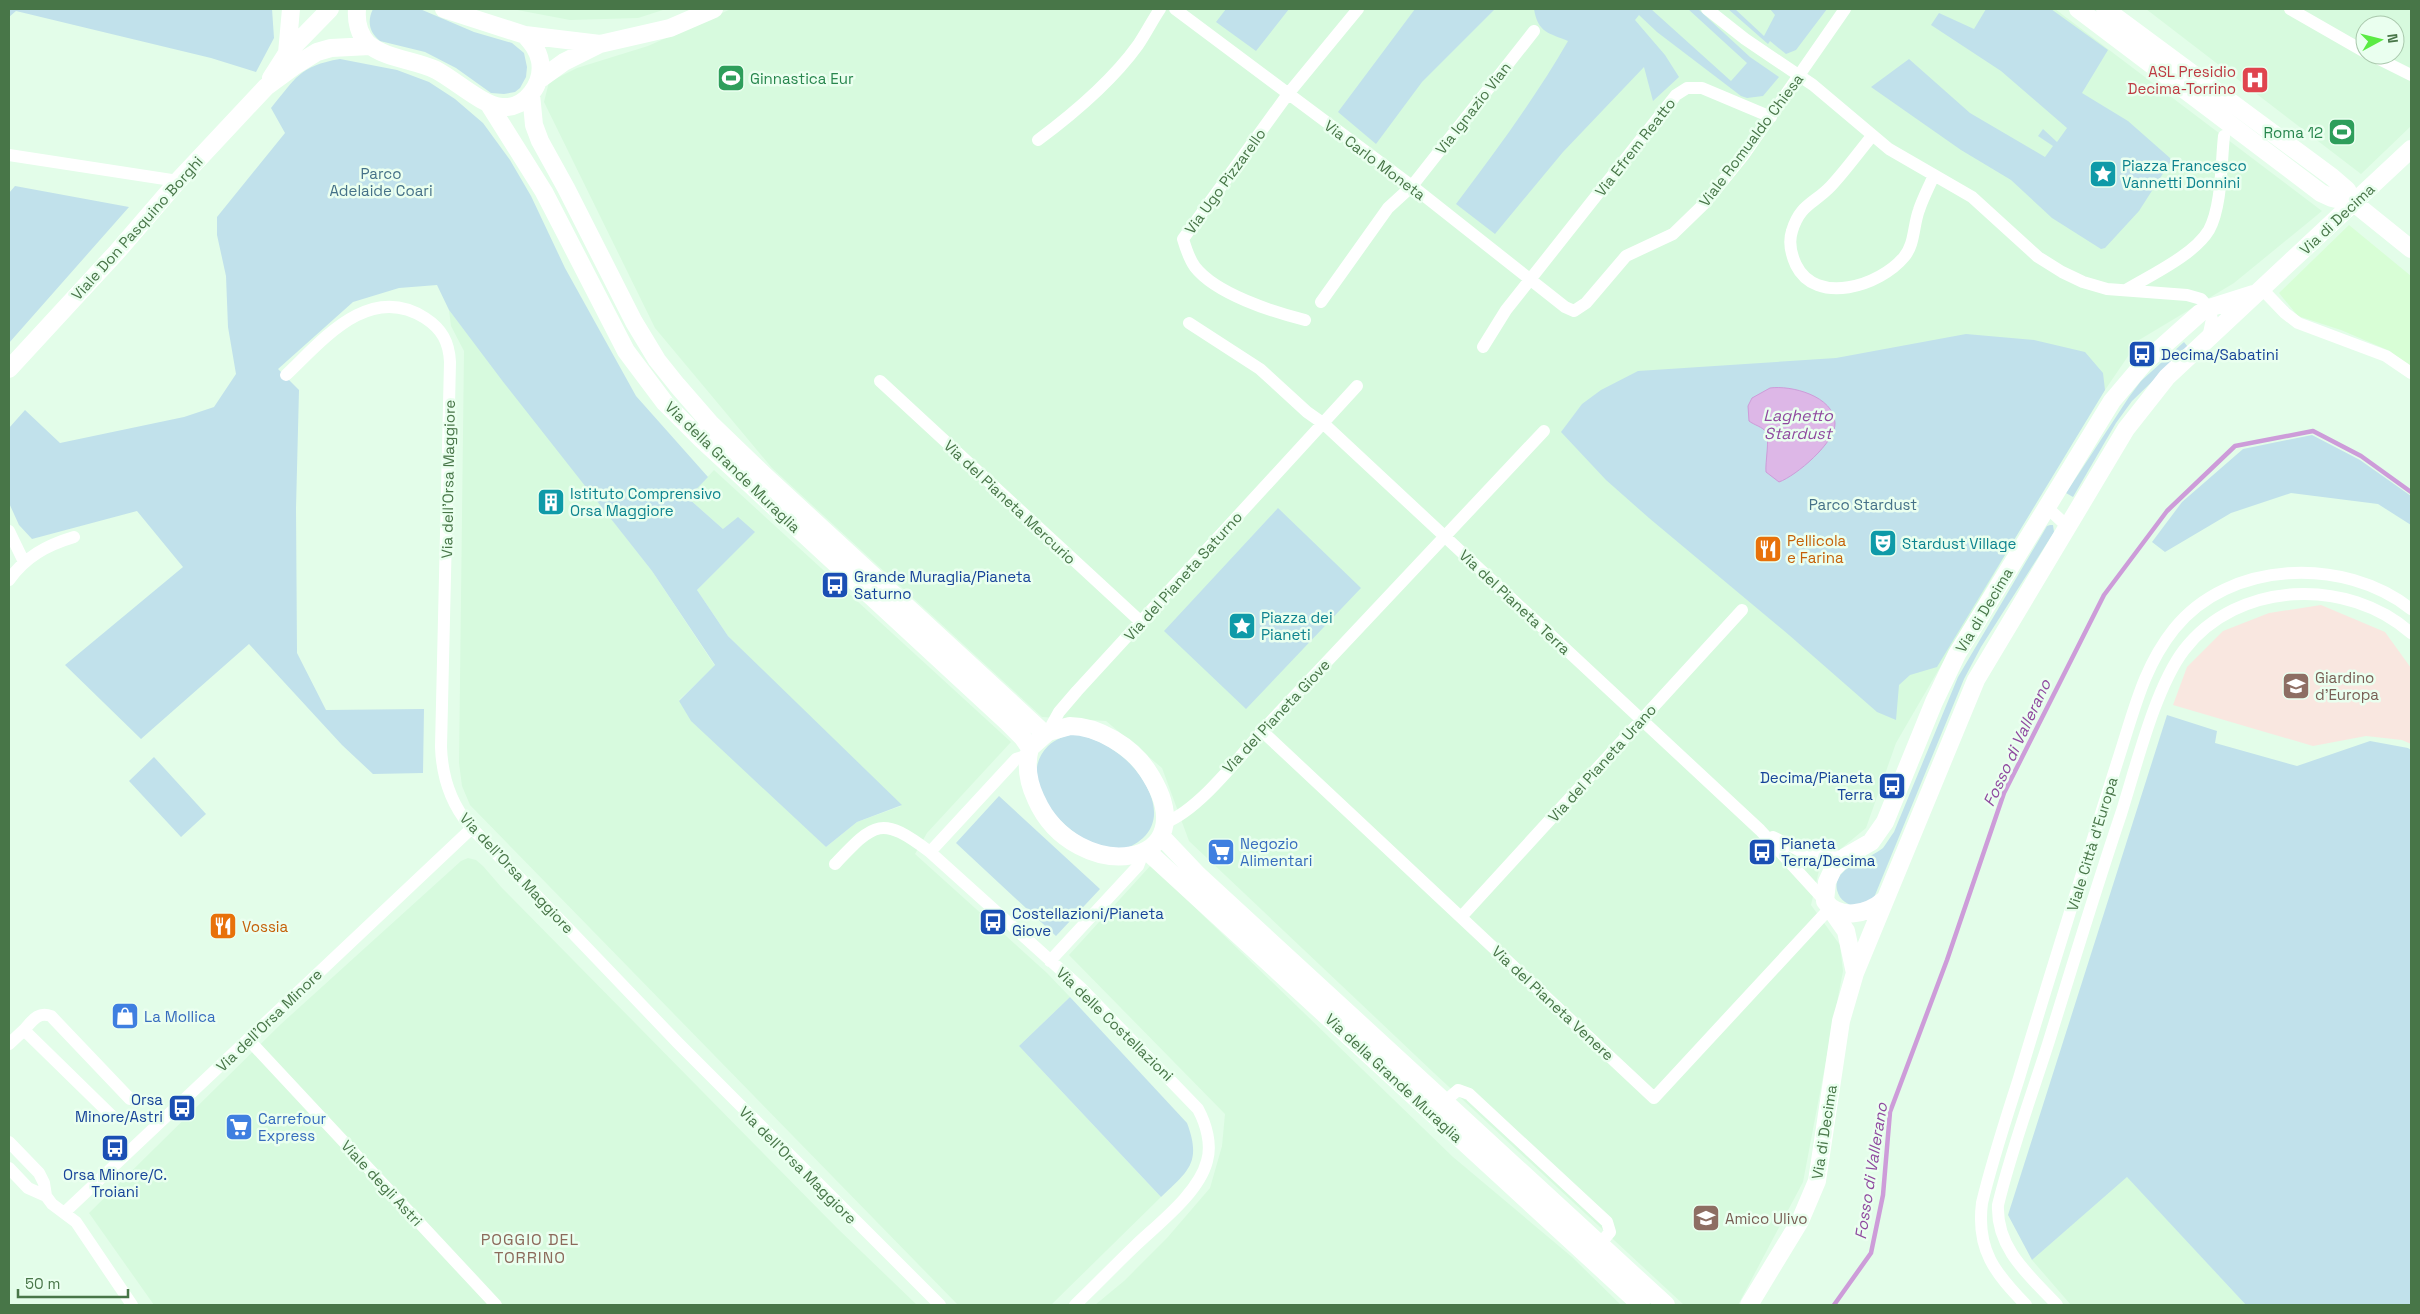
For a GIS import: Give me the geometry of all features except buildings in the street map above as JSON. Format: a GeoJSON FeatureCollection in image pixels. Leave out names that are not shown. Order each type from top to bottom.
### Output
{"type":"FeatureCollection","features":[{"type":"Feature","properties":{"kind":"street"},"geometry":{"type":"LineString","coordinates":[[287,53],[291,9]]}},
{"type":"Feature","properties":{"kind":"street","name":"Viale Don Pasquino Borghi"},"geometry":{"type":"LineString","coordinates":[[266,88],[287,53],[330,9]]}},
{"type":"Feature","properties":{"kind":"street"},"geometry":{"type":"LineString","coordinates":[[357,9],[359,29],[370,46],[434,69],[457,82],[490,106],[510,107],[520,104],[535,87],[564,62],[600,44],[670,28],[714,9]]}},
{"type":"Feature","properties":{"kind":"street"},"geometry":{"type":"LineString","coordinates":[[444,9],[525,35],[600,44]]}},
{"type":"Feature","properties":{"kind":"street"},"geometry":{"type":"LineString","coordinates":[[1038,140],[1071,115],[1122,63],[1138,45],[1160,9]]}},
{"type":"Feature","properties":{"kind":"street","name":"Via Carlo Moneta"},"geometry":{"type":"LineString","coordinates":[[1175,9],[1412,186],[1530,281],[1568,309],[1574,311]]}},
{"type":"Feature","properties":{"kind":"street","name":"Via Ugo Pizzarello"},"geometry":{"type":"LineString","coordinates":[[1305,320],[1258,306],[1208,280],[1196,268],[1189,257],[1183,239],[1288,94],[1358,9]]}},
{"type":"Feature","properties":{"kind":"street"},"geometry":{"type":"LineString","coordinates":[[1708,9],[1745,39],[1800,75],[1889,149],[1980,202],[2038,257],[2052,266],[2082,282],[2107,288],[2197,297],[2209,308],[2213,322],[2208,338]]}},
{"type":"Feature","properties":{"kind":"street","name":"Viale Romualdo Chiesa"},"geometry":{"type":"LineString","coordinates":[[1574,311],[1586,303],[1626,256],[1634,251],[1664,240],[1681,228],[1725,179],[1771,117],[1845,9]]}},
{"type":"Feature","properties":{"kind":"street"},"geometry":{"type":"LineString","coordinates":[[2078,9],[2321,193],[2332,198],[2354,203]]}},
{"type":"Feature","properties":{"kind":"street"},"geometry":{"type":"LineString","coordinates":[[2105,9],[2332,177],[2347,190],[2354,203],[2411,249]]}},
{"type":"Feature","properties":{"kind":"street"},"geometry":{"type":"LineString","coordinates":[[2290,9],[2355,46]]}},
{"type":"Feature","properties":{"kind":"street","name":"Via Ignazio Vian"},"geometry":{"type":"LineString","coordinates":[[1321,302],[1388,208],[1412,186],[1534,31]]}},
{"type":"Feature","properties":{"kind":"street","name":"Via della Grande Muraglia"},"geometry":{"type":"LineString","coordinates":[[525,35],[533,44],[539,56],[541,70],[535,87],[535,128],[540,141],[634,322],[657,360],[710,423],[764,475],[1046,733]]}},
{"type":"Feature","properties":{"kind":"street","name":"Viale Don Pasquino Borghi"},"geometry":{"type":"LineString","coordinates":[[9,370],[116,253],[178,181],[266,88],[306,58],[322,50],[370,46]]}},
{"type":"Feature","properties":{"kind":"street"},"geometry":{"type":"LineString","coordinates":[[2390,65],[2411,75]]}},
{"type":"Feature","properties":{"kind":"street","name":"Via Efrem Reatto"},"geometry":{"type":"LineString","coordinates":[[1483,347],[1498,322],[1679,93],[1688,88],[1702,88],[1771,117]]}},
{"type":"Feature","properties":{"kind":"street","name":"Via della Grande Muraglia"},"geometry":{"type":"LineString","coordinates":[[490,106],[546,197],[616,334],[634,363],[664,403],[708,446],[1013,727],[1023,738],[1029,752]]}},
{"type":"Feature","properties":{"kind":"street"},"geometry":{"type":"LineString","coordinates":[[1872,136],[1831,186],[1804,208],[1793,227],[1790,240],[1791,251],[1798,269],[1812,284],[1828,288],[1851,286],[1873,278],[1901,260],[1910,245],[1919,210],[1934,175]]}},
{"type":"Feature","properties":{"kind":"street"},"geometry":{"type":"LineString","coordinates":[[2126,290],[2188,251],[2207,232],[2216,207],[2224,136]]}},
{"type":"Feature","properties":{"kind":"street","name":"Via di Decima"},"geometry":{"type":"LineString","coordinates":[[1749,1305],[1803,1216],[1818,1181],[1841,1021],[1855,973],[1976,680],[2067,526],[2139,410],[2163,382],[2208,338],[2411,149]]}},
{"type":"Feature","properties":{"kind":"street"},"geometry":{"type":"LineString","coordinates":[[9,155],[178,181]]}},
{"type":"Feature","properties":{"kind":"street"},"geometry":{"type":"LineString","coordinates":[[2262,289],[2281,310],[2298,323],[2386,356],[2411,373]]}},
{"type":"Feature","properties":{"kind":"street","name":"Via di Decima"},"geometry":{"type":"LineString","coordinates":[[1855,973],[1846,932],[1827,905],[1828,877],[1845,857],[1866,846],[1885,822],[1934,702],[1954,661],[2100,419],[2121,389],[2154,354],[2209,308],[2245,298],[2262,289]]}},
{"type":"Feature","properties":{"kind":"street","name":"Via dell'Orsa Maggiore"},"geometry":{"type":"LineString","coordinates":[[286,375],[338,326],[353,317],[374,309],[397,309],[415,313],[434,325],[446,342],[450,362],[441,754],[450,794],[457,810],[472,828],[678,1043],[940,1305]]}},
{"type":"Feature","properties":{"kind":"street","name":"Via del Pianeta Terra"},"geometry":{"type":"LineString","coordinates":[[1189,323],[1260,369],[1307,412],[1324,424],[1642,718],[1760,830],[1827,905]]}},
{"type":"Feature","properties":{"kind":"street","name":"Via del Pianeta Mercurio"},"geometry":{"type":"LineString","coordinates":[[880,381],[1141,622]]}},
{"type":"Feature","properties":{"kind":"street","name":"Via del Pianeta Saturno"},"geometry":{"type":"LineString","coordinates":[[1046,733],[1059,712],[1077,691],[1358,386]]}},
{"type":"Feature","properties":{"kind":"street","name":"Via del Pianeta Giove"},"geometry":{"type":"LineString","coordinates":[[1163,830],[1197,802],[1544,431]]}},
{"type":"Feature","properties":{"kind":"street"},"geometry":{"type":"LineString","coordinates":[[2046,510],[2054,513],[2067,526]]}},
{"type":"Feature","properties":{"kind":"street"},"geometry":{"type":"LineString","coordinates":[[9,531],[24,562]]}},
{"type":"Feature","properties":{"kind":"street"},"geometry":{"type":"LineString","coordinates":[[9,580],[24,562],[50,546],[74,537]]}},
{"type":"Feature","properties":{"kind":"street","name":"Viale Città d'Europa"},"geometry":{"type":"LineString","coordinates":[[2026,1305],[2001,1278],[1989,1260],[1981,1236],[1982,1203],[2092,843],[2150,665],[2166,639],[2186,617],[2220,593],[2252,580],[2296,573],[2334,575],[2378,590],[2411,609]]}},
{"type":"Feature","properties":{"kind":"street","name":"Viale Città d'Europa"},"geometry":{"type":"LineString","coordinates":[[2057,1305],[2009,1251],[1999,1228],[1998,1205],[2083,929],[2149,728],[2170,672],[2189,643],[2213,623],[2243,606],[2278,596],[2313,594],[2354,601],[2377,609],[2411,633]]}},
{"type":"Feature","properties":{"kind":"street","name":"Via del Pianeta Urano"},"geometry":{"type":"LineString","coordinates":[[1462,916],[1742,610]]}},
{"type":"Feature","properties":{"kind":"street"},"geometry":{"type":"LineString","coordinates":[[930,852],[1016,759],[1029,752],[1046,733],[1070,726],[1081,727],[1108,738],[1132,753],[1146,768],[1159,792],[1164,813],[1163,830],[1145,852],[1138,866],[1050,961]]}},
{"type":"Feature","properties":{"kind":"street","name":"Via del Pianeta Venere"},"geometry":{"type":"LineString","coordinates":[[1262,731],[1462,916],[1654,1098],[1827,905]]}},
{"type":"Feature","properties":{"kind":"street"},"geometry":{"type":"LineString","coordinates":[[1029,752],[1029,782],[1037,803],[1048,820],[1063,836],[1086,850],[1103,856],[1126,857],[1145,852]]}},
{"type":"Feature","properties":{"kind":"street","name":"Via dell'Orsa Minore"},"geometry":{"type":"LineString","coordinates":[[65,1212],[472,828]]}},
{"type":"Feature","properties":{"kind":"street","name":"Via delle Costellazioni"},"geometry":{"type":"LineString","coordinates":[[835,864],[861,836],[878,828],[898,830],[930,852],[1081,988],[1190,1098],[1198,1109],[1204,1122],[1208,1146],[1205,1168],[1190,1191],[1075,1305]]}},
{"type":"Feature","properties":{"kind":"street","name":"Via della Grande Muraglia"},"geometry":{"type":"LineString","coordinates":[[1163,830],[1198,875],[1666,1305]]}},
{"type":"Feature","properties":{"kind":"street"},"geometry":{"type":"LineString","coordinates":[[1760,830],[1791,848],[1806,854],[1845,857]]}},
{"type":"Feature","properties":{"kind":"street","name":"Via della Grande Muraglia"},"geometry":{"type":"LineString","coordinates":[[1145,852],[1641,1305]]}},
{"type":"Feature","properties":{"kind":"street"},"geometry":{"type":"LineString","coordinates":[[1827,905],[1842,913],[1859,913],[1870,910],[1884,900]]}},
{"type":"Feature","properties":{"kind":"street"},"geometry":{"type":"LineString","coordinates":[[9,1044],[39,1015],[51,1016],[130,1099]]}},
{"type":"Feature","properties":{"kind":"street"},"geometry":{"type":"LineString","coordinates":[[24,1030],[113,1117]]}},
{"type":"Feature","properties":{"kind":"street","name":"Viale degli Astri"},"geometry":{"type":"LineString","coordinates":[[248,1039],[496,1305]]}},
{"type":"Feature","properties":{"kind":"street"},"geometry":{"type":"LineString","coordinates":[[9,1142],[39,1173],[44,1183],[46,1196],[52,1204],[76,1222],[132,1305]]}},
{"type":"Feature","properties":{"kind":"street"},"geometry":{"type":"LineString","coordinates":[[9,1168],[28,1188],[46,1196]]}},
{"type":"Feature","properties":{"kind":"shaded area"},"geometry":{"type":"Polygon","coordinates":[[[512,9],[666,9],[638,18],[570,20],[512,9]]]}},
{"type":"Feature","properties":{"kind":"shaded area"},"geometry":{"type":"Polygon","coordinates":[[[731,9],[2055,9],[2322,211],[2234,283],[2139,340],[2105,390],[2036,502],[1896,743],[1866,828],[1820,866],[1811,905],[1840,945],[1843,971],[1803,1182],[1738,1305],[1684,1305],[1434,1073],[1189,841],[1162,768],[1106,721],[1042,717],[772,468],[655,328],[544,102],[549,82],[577,68],[648,46],[731,9]]]}},
{"type":"Feature","properties":{"kind":"shaded area"},"geometry":{"type":"Polygon","coordinates":[[[2146,9],[2411,9],[2411,126],[2361,174],[2146,9]]]}},
{"type":"Feature","properties":{"kind":"shaded area"},"geometry":{"type":"Polygon","coordinates":[[[2349,225],[2411,276],[2411,368],[2390,351],[2341,330],[2298,316],[2279,293],[2349,225]]]}},
{"type":"Feature","properties":{"kind":"shaded area"},"geometry":{"type":"Polygon","coordinates":[[[449,310],[652,571],[715,666],[679,700],[826,847],[857,822],[901,806],[728,636],[697,590],[754,532],[723,529],[688,498],[714,470],[1011,742],[927,833],[915,854],[1047,973],[1070,997],[1019,1046],[1161,1197],[1051,1305],[958,1305],[470,805],[462,786],[459,763],[464,351],[451,326],[449,310]]]}},
{"type":"Feature","properties":{"kind":"shaded area","name":"Giardino d'Europa"},"geometry":{"type":"Polygon","coordinates":[[[2321,605],[2385,632],[2411,668],[2411,744],[2402,740],[2366,736],[2313,746],[2173,705],[2187,667],[2223,631],[2269,613],[2321,605]]]}},
{"type":"Feature","properties":{"kind":"shaded area","name":"POGGIO DEL TORRINO"},"geometry":{"type":"Polygon","coordinates":[[[468,858],[476,860],[483,866],[502,888],[837,1228],[917,1305],[154,1305],[89,1213],[281,1024],[461,861],[468,858]]]}},
{"type":"Feature","properties":{"kind":"shaded area"},"geometry":{"type":"Polygon","coordinates":[[[1151,865],[1453,1157],[1572,1257],[1621,1305],[1095,1305],[1124,1281],[1167,1238],[1210,1188],[1222,1146],[1225,1114],[1069,955],[1151,865]]]}},
{"type":"Feature","properties":{"kind":"shaded area"},"geometry":{"type":"Polygon","coordinates":[[[2127,1176],[2246,1305],[2071,1305],[2032,1260],[2127,1176]]]}},
{"type":"Feature","properties":{"kind":"green space"},"geometry":{"type":"Polygon","coordinates":[[[9,9],[272,9],[274,38],[256,72],[211,58],[16,11],[9,17],[9,9]]]}},
{"type":"Feature","properties":{"kind":"green space"},"geometry":{"type":"Polygon","coordinates":[[[373,9],[420,9],[474,32],[512,43],[524,53],[527,67],[526,77],[520,88],[515,92],[504,94],[491,93],[456,68],[425,52],[380,41],[373,34],[370,26],[373,9]]]}},
{"type":"Feature","properties":{"kind":"green space"},"geometry":{"type":"Polygon","coordinates":[[[1226,9],[1289,9],[1256,51],[1216,22],[1226,9]]]}},
{"type":"Feature","properties":{"kind":"green space"},"geometry":{"type":"Polygon","coordinates":[[[1415,9],[1495,9],[1422,82],[1376,144],[1338,112],[1415,9]]]}},
{"type":"Feature","properties":{"kind":"green space"},"geometry":{"type":"Polygon","coordinates":[[[1534,9],[1651,9],[1731,81],[1747,63],[1688,9],[1698,9],[1750,57],[1779,77],[1763,96],[1747,98],[1741,96],[1657,32],[1639,15],[1635,20],[1665,55],[1679,77],[1653,101],[1644,67],[1563,152],[1495,234],[1456,204],[1515,124],[1568,41],[1545,31],[1538,23],[1534,9]]]}},
{"type":"Feature","properties":{"kind":"green space"},"geometry":{"type":"Polygon","coordinates":[[[1728,9],[1735,9],[1764,36],[1775,15],[1770,9],[1827,9],[1796,50],[1786,54],[1770,41],[1768,44],[1728,9]]]}},
{"type":"Feature","properties":{"kind":"green space","name":"Piazza Francesco Vannetti Donnini"},"geometry":{"type":"Polygon","coordinates":[[[1986,9],[2051,9],[2108,50],[2082,93],[2128,121],[2170,158],[2171,161],[2139,211],[2105,248],[2101,249],[2052,218],[2011,180],[1961,150],[1871,87],[1909,59],[1970,113],[2045,157],[2053,146],[2038,136],[2043,129],[2057,142],[2067,128],[2001,71],[1931,25],[1939,13],[1974,29],[1986,9]]]}},
{"type":"Feature","properties":{"kind":"green space","name":"Parco Adelaide Coari"},"geometry":{"type":"Polygon","coordinates":[[[340,59],[397,70],[429,82],[455,99],[483,123],[510,160],[531,196],[565,268],[636,396],[708,477],[688,498],[723,529],[738,517],[755,532],[697,590],[728,636],[902,805],[857,822],[826,847],[691,721],[679,701],[715,665],[652,571],[449,310],[437,285],[399,288],[353,302],[278,369],[299,390],[296,508],[297,653],[326,710],[424,709],[423,773],[373,774],[342,745],[249,644],[141,739],[65,665],[183,567],[137,511],[32,539],[19,525],[9,503],[9,428],[25,410],[60,443],[184,417],[214,407],[236,374],[228,327],[226,276],[217,235],[217,217],[285,133],[271,108],[293,81],[307,70],[315,65],[340,59]]]}},
{"type":"Feature","properties":{"kind":"green space"},"geometry":{"type":"Polygon","coordinates":[[[15,186],[129,207],[9,343],[9,193],[15,186]]]}},
{"type":"Feature","properties":{"kind":"green space","name":"Parco Stardust"},"geometry":{"type":"Polygon","coordinates":[[[1966,334],[2034,340],[2085,352],[2103,373],[2105,390],[1937,667],[1910,675],[1899,685],[1896,720],[1877,712],[1789,635],[1649,518],[1606,480],[1561,432],[1582,404],[1601,390],[1638,371],[1836,358],[1966,334]]]}},
{"type":"Feature","properties":{"kind":"green space"},"geometry":{"type":"Polygon","coordinates":[[[2184,342],[2188,347],[2132,401],[2116,423],[2073,497],[2066,493],[2141,381],[2184,342]]]}},
{"type":"Feature","properties":{"kind":"green space"},"geometry":{"type":"Polygon","coordinates":[[[2312,435],[2360,460],[2411,496],[2411,525],[2378,504],[2291,493],[2231,513],[2165,552],[2152,542],[2182,502],[2243,449],[2312,435]]]}},
{"type":"Feature","properties":{"kind":"green space"},"geometry":{"type":"Polygon","coordinates":[[[1278,508],[1361,588],[1246,709],[1164,631],[1278,508]]]}},
{"type":"Feature","properties":{"kind":"green space"},"geometry":{"type":"Polygon","coordinates":[[[2053,525],[2054,532],[1981,647],[1964,679],[1873,900],[1857,907],[1847,903],[1840,897],[1837,890],[1837,882],[1840,875],[1853,865],[1883,848],[1894,832],[1958,677],[2047,526],[2053,525]]]}},
{"type":"Feature","properties":{"kind":"green space"},"geometry":{"type":"Polygon","coordinates":[[[2167,715],[2217,731],[2215,743],[2297,766],[2370,741],[2411,750],[2411,1305],[2246,1305],[2127,1177],[2032,1260],[2008,1215],[2167,715]]]}},
{"type":"Feature","properties":{"kind":"green space"},"geometry":{"type":"Polygon","coordinates":[[[1075,734],[1093,739],[1114,750],[1128,761],[1144,781],[1150,793],[1154,817],[1151,828],[1134,845],[1123,849],[1115,849],[1099,846],[1083,838],[1067,826],[1042,795],[1037,778],[1038,761],[1048,746],[1060,738],[1075,734]]]}},
{"type":"Feature","properties":{"kind":"green space"},"geometry":{"type":"Polygon","coordinates":[[[154,757],[206,814],[181,837],[129,781],[154,757]]]}},
{"type":"Feature","properties":{"kind":"green space"},"geometry":{"type":"Polygon","coordinates":[[[999,796],[1100,889],[1056,936],[956,843],[999,796]]]}},
{"type":"Feature","properties":{"kind":"green space"},"geometry":{"type":"Polygon","coordinates":[[[1070,997],[1187,1123],[1193,1148],[1190,1165],[1179,1180],[1161,1197],[1019,1046],[1070,997]]]}},
{"type":"Feature","properties":{"kind":"water","name":"Laghetto Stardust"},"geometry":{"type":"Polygon","coordinates":[[[1770,388],[1789,388],[1820,399],[1833,414],[1835,423],[1834,431],[1814,457],[1795,473],[1779,482],[1766,472],[1768,440],[1766,432],[1749,421],[1748,406],[1752,398],[1770,388]]]}},
{"type":"Feature","properties":{"kind":"waterway","name":"Fosso di Vallerano"},"geometry":{"type":"LineString","coordinates":[[1834,1305],[1871,1253],[1883,1195],[1890,1112],[1947,960],[2004,793],[2104,595],[2167,511],[2235,446],[2313,431],[2361,456],[2411,492]]}},
{"type":"Feature","properties":{"kind":"place","name":"Ginnastica Eur"},"geometry":{"type":"Point","coordinates":[731,78]}},
{"type":"Feature","properties":{"kind":"place","name":"ASL Presidio Decima-Torrino"},"geometry":{"type":"Point","coordinates":[2255,80]}},
{"type":"Feature","properties":{"kind":"place","name":"Roma 12"},"geometry":{"type":"Point","coordinates":[2342,132]}},
{"type":"Feature","properties":{"kind":"place","name":"Piazza Francesco Vannetti Donnini"},"geometry":{"type":"Point","coordinates":[2103,174]}},
{"type":"Feature","properties":{"kind":"place","name":"Decima/Sabatini"},"geometry":{"type":"Point","coordinates":[2142,354]}},
{"type":"Feature","properties":{"kind":"place","name":"Istituto Comprensivo Orsa Maggiore"},"geometry":{"type":"Point","coordinates":[551,502]}},
{"type":"Feature","properties":{"kind":"place","name":"Stardust Village"},"geometry":{"type":"Point","coordinates":[1883,543]}},
{"type":"Feature","properties":{"kind":"place","name":"Pellicola e Farina"},"geometry":{"type":"Point","coordinates":[1768,549]}},
{"type":"Feature","properties":{"kind":"place","name":"Grande Muraglia/Pianeta Saturno"},"geometry":{"type":"Point","coordinates":[835,585]}},
{"type":"Feature","properties":{"kind":"place","name":"Piazza dei Pianeti"},"geometry":{"type":"Point","coordinates":[1242,626]}},
{"type":"Feature","properties":{"kind":"place","name":"Giardino d'Europa"},"geometry":{"type":"Point","coordinates":[2296,686]}},
{"type":"Feature","properties":{"kind":"place","name":"Decima/Pianeta Terra"},"geometry":{"type":"Point","coordinates":[1892,786]}},
{"type":"Feature","properties":{"kind":"place","name":"Negozio Alimentari"},"geometry":{"type":"Point","coordinates":[1221,852]}},
{"type":"Feature","properties":{"kind":"place","name":"Pianeta Terra/Decima"},"geometry":{"type":"Point","coordinates":[1762,852]}},
{"type":"Feature","properties":{"kind":"place","name":"Costellazioni/Pianeta Giove"},"geometry":{"type":"Point","coordinates":[993,922]}},
{"type":"Feature","properties":{"kind":"place","name":"Vossia"},"geometry":{"type":"Point","coordinates":[223,926]}},
{"type":"Feature","properties":{"kind":"place","name":"La Mollica"},"geometry":{"type":"Point","coordinates":[125,1016]}},
{"type":"Feature","properties":{"kind":"place","name":"Orsa Minore/Astri"},"geometry":{"type":"Point","coordinates":[182,1108]}},
{"type":"Feature","properties":{"kind":"place","name":"Carrefour Express"},"geometry":{"type":"Point","coordinates":[239,1127]}},
{"type":"Feature","properties":{"kind":"place","name":"Orsa Minore/C. Troiani"},"geometry":{"type":"Point","coordinates":[115,1148]}},
{"type":"Feature","properties":{"kind":"place","name":"Amico Ulivo"},"geometry":{"type":"Point","coordinates":[1706,1218]}},
{"type":"Feature","properties":{"kind":"district","name":"POGGIO DEL TORRINO"},"geometry":{"type":"Point","coordinates":[530,1248]}}]}
